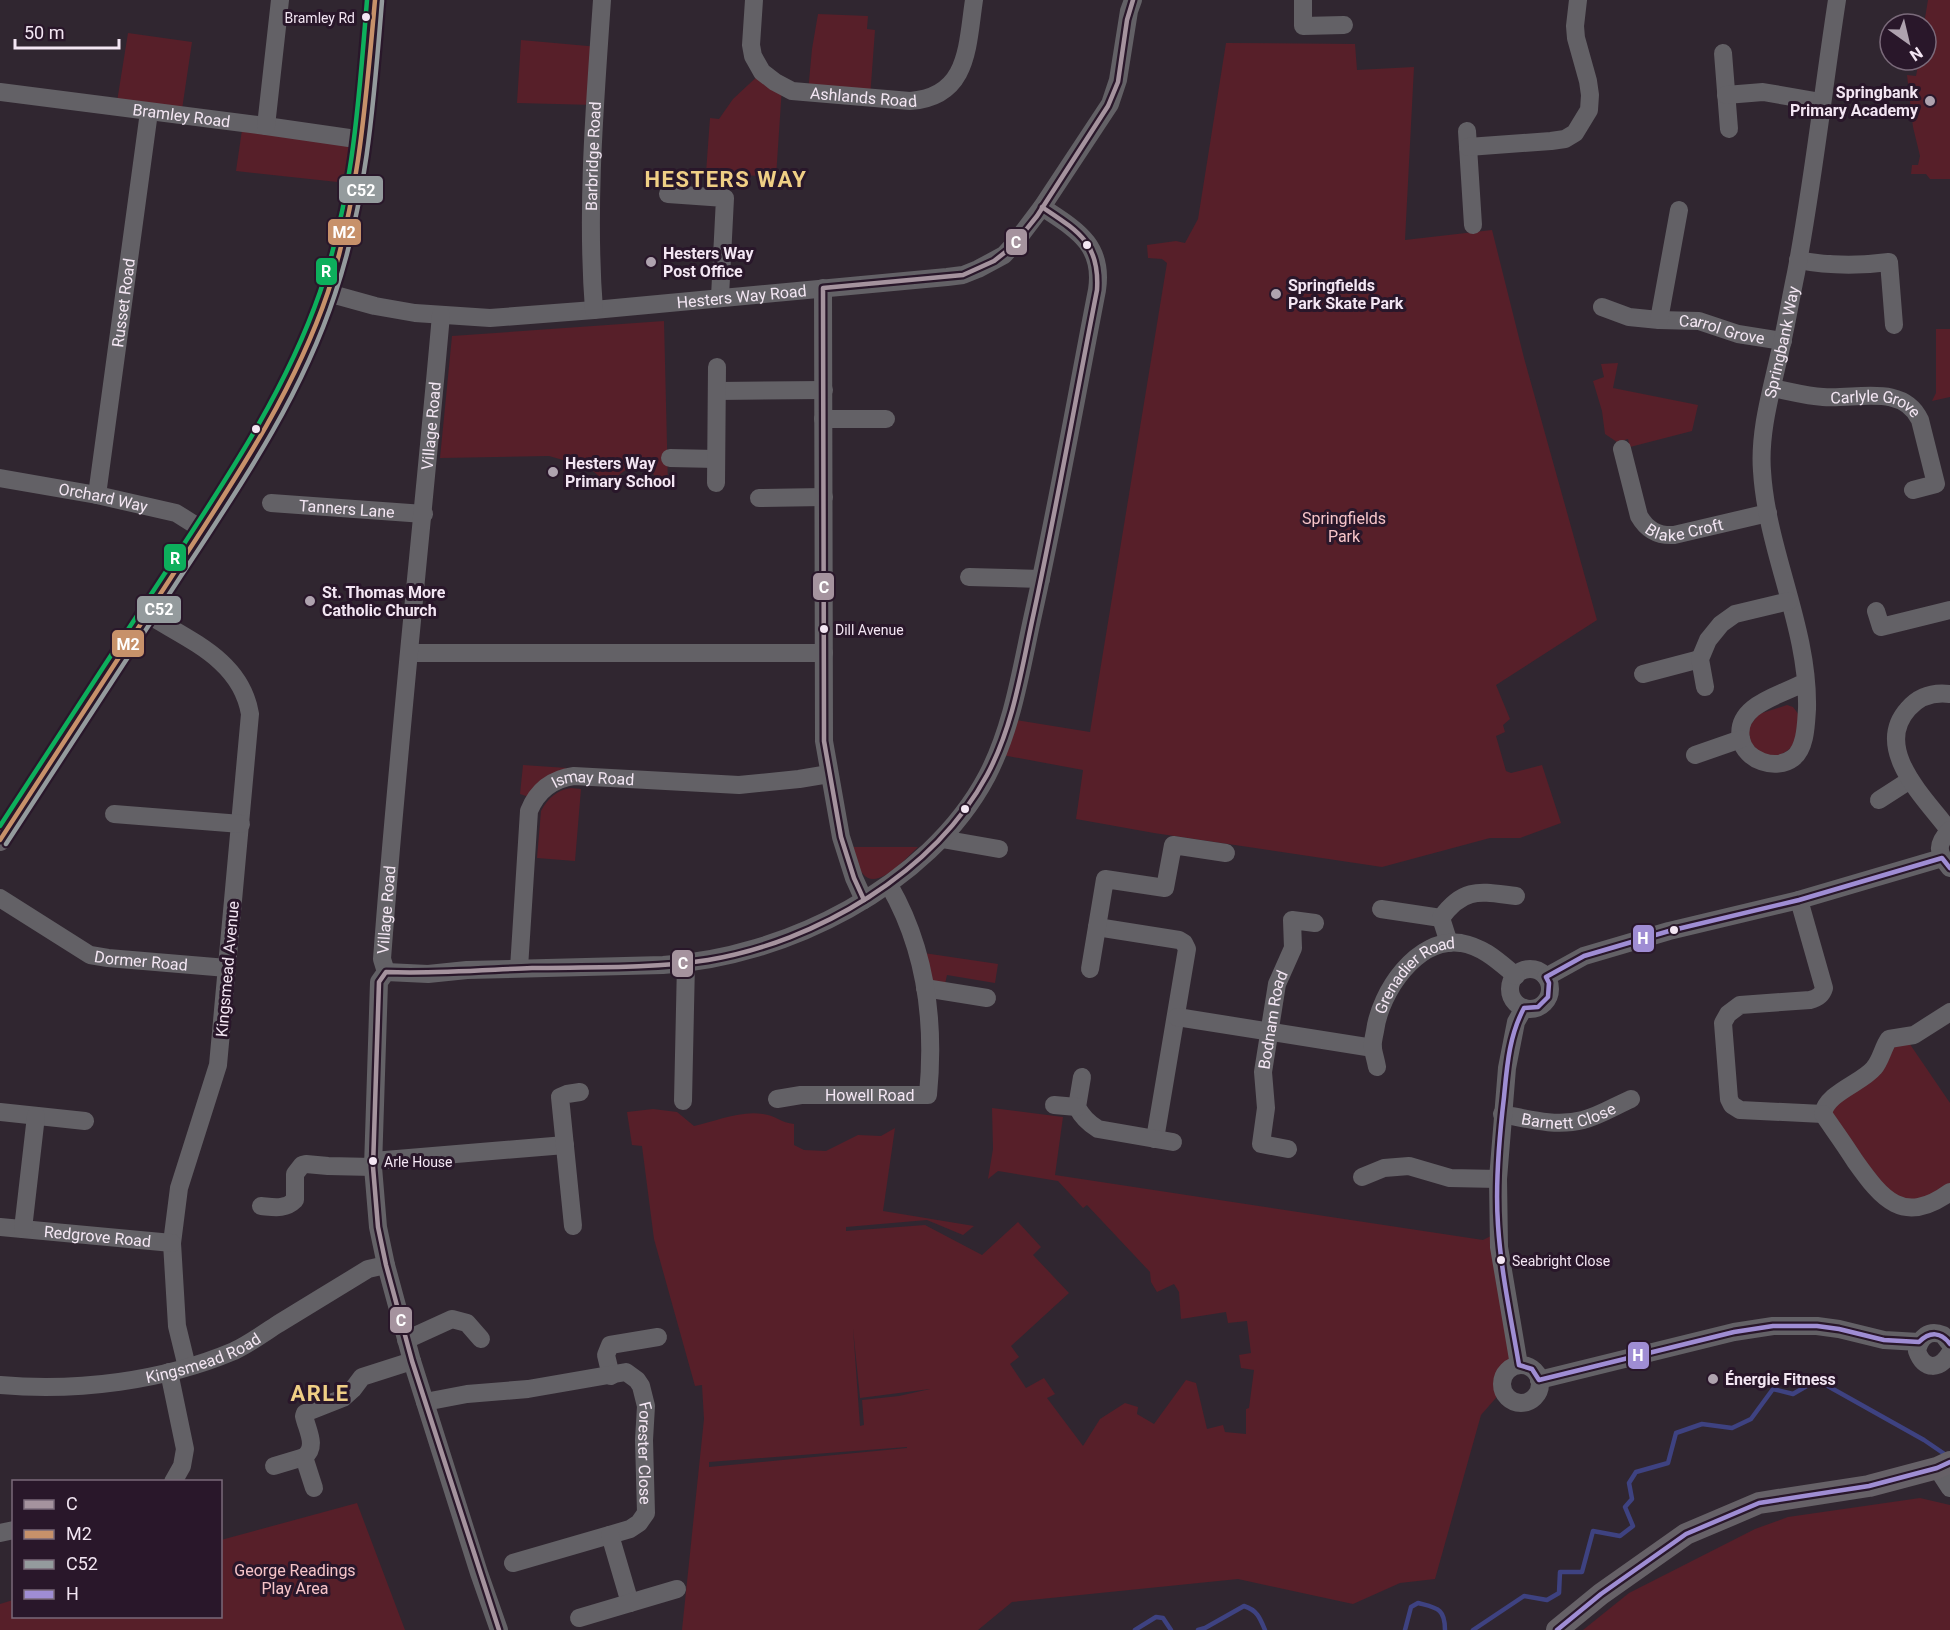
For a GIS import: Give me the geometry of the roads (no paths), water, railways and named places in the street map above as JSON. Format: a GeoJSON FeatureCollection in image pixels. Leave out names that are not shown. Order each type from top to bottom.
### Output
{"type":"FeatureCollection","features":[{"type":"Feature","properties":{"kind":"main road"},"geometry":{"type":"LineString","coordinates":[[0,840],[239,475],[279,407],[304,357],[328,293],[352,206],[363,140],[375,0]]}},
{"type":"Feature","properties":{"kind":"main road"},"geometry":{"type":"LineString","coordinates":[[1557,1630],[1601,1594],[1686,1534],[1759,1503],[1869,1486],[1944,1465]]}},
{"type":"Feature","properties":{"kind":"street"},"geometry":{"type":"LineString","coordinates":[[266,126],[280,0]]}},
{"type":"Feature","properties":{"kind":"street","name":"Barbridge Road"},"geometry":{"type":"LineString","coordinates":[[594,310],[590,261],[592,142],[602,0]]}},
{"type":"Feature","properties":{"kind":"street","name":"Ashlands Road"},"geometry":{"type":"LineString","coordinates":[[754,0],[751,45],[753,56],[762,72],[775,82],[792,91],[910,101],[924,100],[936,95],[957,78],[964,63],[974,0]]}},
{"type":"Feature","properties":{"kind":"street","name":"Hesters Way Road"},"geometry":{"type":"LineString","coordinates":[[328,293],[375,306],[441,315],[490,318],[963,275],[1004,255],[1014,244],[1042,207],[1110,104],[1118,80],[1129,11],[1133,0]]}},
{"type":"Feature","properties":{"kind":"street"},"geometry":{"type":"LineString","coordinates":[[1304,0],[1303,26],[1344,25]]}},
{"type":"Feature","properties":{"kind":"street"},"geometry":{"type":"LineString","coordinates":[[1473,225],[1467,139],[1551,141],[1565,139],[1575,133],[1589,110],[1590,95],[1576,38],[1578,0]]}},
{"type":"Feature","properties":{"kind":"street","name":"Springbank Way"},"geometry":{"type":"LineString","coordinates":[[1741,739],[1746,750],[1755,759],[1767,764],[1782,763],[1794,757],[1801,746],[1806,723],[1806,671],[1768,513],[1762,470],[1764,435],[1798,261],[1837,0]]}},
{"type":"Feature","properties":{"kind":"street"},"geometry":{"type":"LineString","coordinates":[[1723,53],[1730,129]]}},
{"type":"Feature","properties":{"kind":"street","name":"Bramley Road"},"geometry":{"type":"LineString","coordinates":[[0,92],[363,140]]}},
{"type":"Feature","properties":{"kind":"street"},"geometry":{"type":"LineString","coordinates":[[1726,95],[1763,92],[1821,102]]}},
{"type":"Feature","properties":{"kind":"street","name":"Russet Road"},"geometry":{"type":"LineString","coordinates":[[97,495],[149,112]]}},
{"type":"Feature","properties":{"kind":"street"},"geometry":{"type":"LineString","coordinates":[[668,194],[725,198],[720,297]]}},
{"type":"Feature","properties":{"kind":"street"},"geometry":{"type":"LineString","coordinates":[[386,972],[428,974],[519,968],[686,963],[735,952],[786,936],[830,918],[864,900],[918,863],[942,839],[973,799],[998,754],[1010,719],[1041,579],[1098,281],[1097,264],[1088,243],[1074,228],[1042,207]]}},
{"type":"Feature","properties":{"kind":"street","name":"Carrol Grove"},"geometry":{"type":"LineString","coordinates":[[1659,320],[1679,210]]}},
{"type":"Feature","properties":{"kind":"street"},"geometry":{"type":"LineString","coordinates":[[1798,261],[1863,266],[1889,262],[1894,325]]}},
{"type":"Feature","properties":{"kind":"street"},"geometry":{"type":"LineString","coordinates":[[823,288],[824,741],[841,837],[854,878],[864,900]]}},
{"type":"Feature","properties":{"kind":"street","name":"Carrol Grove"},"geometry":{"type":"LineString","coordinates":[[1602,307],[1629,317],[1698,321],[1738,334],[1783,341]]}},
{"type":"Feature","properties":{"kind":"street","name":"Village Road"},"geometry":{"type":"LineString","coordinates":[[441,315],[382,959],[386,972],[379,982],[373,1164],[378,1227],[406,1340],[499,1630]]}},
{"type":"Feature","properties":{"kind":"street"},"geometry":{"type":"LineString","coordinates":[[716,483],[717,367]]}},
{"type":"Feature","properties":{"kind":"street","name":"Carlyle Grove"},"geometry":{"type":"LineString","coordinates":[[1772,388],[1823,397],[1891,397],[1904,401],[1916,412],[1920,420],[1936,484],[1913,490]]}},
{"type":"Feature","properties":{"kind":"street"},"geometry":{"type":"LineString","coordinates":[[717,391],[824,390]]}},
{"type":"Feature","properties":{"kind":"street"},"geometry":{"type":"LineString","coordinates":[[823,419],[886,419]]}},
{"type":"Feature","properties":{"kind":"street","name":"Blake Croft"},"geometry":{"type":"LineString","coordinates":[[1622,449],[1639,516],[1654,532],[1674,535],[1768,513]]}},
{"type":"Feature","properties":{"kind":"street"},"geometry":{"type":"LineString","coordinates":[[670,458],[716,459]]}},
{"type":"Feature","properties":{"kind":"street","name":"Orchard Way"},"geometry":{"type":"LineString","coordinates":[[0,478],[97,495],[176,513],[203,530]]}},
{"type":"Feature","properties":{"kind":"street"},"geometry":{"type":"LineString","coordinates":[[759,498],[824,497]]}},
{"type":"Feature","properties":{"kind":"street","name":"Tanners Lane"},"geometry":{"type":"LineString","coordinates":[[271,503],[424,514]]}},
{"type":"Feature","properties":{"kind":"street"},"geometry":{"type":"LineString","coordinates":[[969,577],[1041,579]]}},
{"type":"Feature","properties":{"kind":"street"},"geometry":{"type":"LineString","coordinates":[[1705,687],[1700,659],[1714,631],[1735,614],[1789,601]]}},
{"type":"Feature","properties":{"kind":"street"},"geometry":{"type":"LineString","coordinates":[[1876,611],[1881,627],[1950,610]]}},
{"type":"Feature","properties":{"kind":"street","name":"Kingsmead Avenue"},"geometry":{"type":"LineString","coordinates":[[147,614],[224,664],[232,672],[245,692],[250,726],[218,1065],[179,1188],[172,1243],[177,1326],[187,1367]]}},
{"type":"Feature","properties":{"kind":"street"},"geometry":{"type":"LineString","coordinates":[[410,653],[824,652]]}},
{"type":"Feature","properties":{"kind":"street"},"geometry":{"type":"LineString","coordinates":[[1643,674],[1700,659]]}},
{"type":"Feature","properties":{"kind":"street"},"geometry":{"type":"LineString","coordinates":[[1695,755],[1741,739],[1741,727],[1752,707],[1805,682]]}},
{"type":"Feature","properties":{"kind":"street"},"geometry":{"type":"LineString","coordinates":[[1546,977],[1584,956],[1632,942],[1706,921],[1946,863],[1940,849],[1941,841],[1949,830],[1910,780],[1896,749],[1895,740],[1899,721],[1917,700],[1933,694],[1950,694]]}},
{"type":"Feature","properties":{"kind":"street","name":"Ismay Road"},"geometry":{"type":"LineString","coordinates":[[519,968],[529,811],[536,797],[548,785],[556,780],[574,776],[738,785],[799,780],[829,774]]}},
{"type":"Feature","properties":{"kind":"street"},"geometry":{"type":"LineString","coordinates":[[1879,800],[1910,780]]}},
{"type":"Feature","properties":{"kind":"street"},"geometry":{"type":"LineString","coordinates":[[114,814],[241,824]]}},
{"type":"Feature","properties":{"kind":"street"},"geometry":{"type":"LineString","coordinates":[[942,839],[999,849]]}},
{"type":"Feature","properties":{"kind":"street"},"geometry":{"type":"LineString","coordinates":[[1090,969],[1105,879],[1165,888],[1173,845],[1226,853]]}},
{"type":"Feature","properties":{"kind":"street","name":"Howell Road"},"geometry":{"type":"LineString","coordinates":[[777,1099],[801,1095],[928,1095],[930,1040],[925,988],[909,928],[889,885]]}},
{"type":"Feature","properties":{"kind":"street"},"geometry":{"type":"LineString","coordinates":[[1441,918],[1449,907],[1479,891],[1516,896]]}},
{"type":"Feature","properties":{"kind":"street","name":"Dormer Road"},"geometry":{"type":"LineString","coordinates":[[0,898],[90,955],[227,968]]}},
{"type":"Feature","properties":{"kind":"street"},"geometry":{"type":"LineString","coordinates":[[1800,900],[1824,988],[1823,992],[1814,999],[1740,1005],[1728,1014],[1723,1023],[1729,1099],[1732,1105],[1740,1110],[1823,1114]]}},
{"type":"Feature","properties":{"kind":"street"},"geometry":{"type":"LineString","coordinates":[[1381,909],[1441,918]]}},
{"type":"Feature","properties":{"kind":"street"},"geometry":{"type":"LineString","coordinates":[[1441,918],[1449,943]]}},
{"type":"Feature","properties":{"kind":"street","name":"Bodnam Road"},"geometry":{"type":"LineString","coordinates":[[1288,1149],[1256,1149],[1266,1108],[1263,1072],[1277,984],[1293,948],[1292,920],[1315,923]]}},
{"type":"Feature","properties":{"kind":"street"},"geometry":{"type":"LineString","coordinates":[[1082,1077],[1077,1107],[1084,1118],[1098,1129],[1164,1140],[1177,1017],[1188,952],[1184,943],[1179,940],[1097,927]]}},
{"type":"Feature","properties":{"kind":"street","name":"Grenadier Road"},"geometry":{"type":"LineString","coordinates":[[1377,1067],[1372,1048],[1383,1002],[1394,982],[1418,958],[1449,943],[1472,946],[1493,956],[1516,976]]}},
{"type":"Feature","properties":{"kind":"street"},"geometry":{"type":"LineString","coordinates":[[683,1101],[686,963]]}},
{"type":"Feature","properties":{"kind":"street"},"geometry":{"type":"LineString","coordinates":[[1531,969],[1539,972],[1546,977],[1550,990],[1548,997],[1538,1007],[1524,1008],[1516,1003],[1511,994],[1511,984],[1516,976],[1522,971],[1531,969]]}},
{"type":"Feature","properties":{"kind":"street"},"geometry":{"type":"LineString","coordinates":[[925,988],[987,998]]}},
{"type":"Feature","properties":{"kind":"street"},"geometry":{"type":"LineString","coordinates":[[1519,1365],[1499,1247],[1498,1179],[1507,1068],[1516,1022],[1524,1008]]}},
{"type":"Feature","properties":{"kind":"street"},"geometry":{"type":"LineString","coordinates":[[1823,1114],[1828,1102],[1876,1066],[1889,1038],[1914,1035],[1950,1012]]}},
{"type":"Feature","properties":{"kind":"street"},"geometry":{"type":"LineString","coordinates":[[1177,1017],[1372,1048]]}},
{"type":"Feature","properties":{"kind":"street"},"geometry":{"type":"LineString","coordinates":[[573,1226],[560,1098],[567,1094],[580,1092]]}},
{"type":"Feature","properties":{"kind":"street","name":"Barnett Close"},"geometry":{"type":"LineString","coordinates":[[1502,1114],[1550,1122],[1571,1122],[1593,1117],[1631,1099]]}},
{"type":"Feature","properties":{"kind":"street"},"geometry":{"type":"LineString","coordinates":[[1054,1105],[1077,1107]]}},
{"type":"Feature","properties":{"kind":"street"},"geometry":{"type":"LineString","coordinates":[[0,1112],[85,1121]]}},
{"type":"Feature","properties":{"kind":"street"},"geometry":{"type":"LineString","coordinates":[[1823,1114],[1874,1188],[1888,1201],[1906,1207],[1922,1206],[1950,1192]]}},
{"type":"Feature","properties":{"kind":"street","name":"Redgrove Road"},"geometry":{"type":"LineString","coordinates":[[23,1229],[36,1116]]}},
{"type":"Feature","properties":{"kind":"street"},"geometry":{"type":"LineString","coordinates":[[261,1206],[284,1207],[290,1204],[294,1200],[295,1174],[298,1168],[306,1164],[328,1166],[373,1164],[565,1145]]}},
{"type":"Feature","properties":{"kind":"street"},"geometry":{"type":"LineString","coordinates":[[1362,1177],[1384,1168],[1409,1166],[1450,1178],[1498,1179]]}},
{"type":"Feature","properties":{"kind":"street","name":"Redgrove Road"},"geometry":{"type":"LineString","coordinates":[[0,1227],[172,1243]]}},
{"type":"Feature","properties":{"kind":"street","name":"Kingsmead Road"},"geometry":{"type":"LineString","coordinates":[[0,1385],[98,1384],[187,1367],[236,1350],[368,1269],[386,1265]]}},
{"type":"Feature","properties":{"kind":"street"},"geometry":{"type":"LineString","coordinates":[[406,1340],[452,1319],[467,1323],[481,1339]]}},
{"type":"Feature","properties":{"kind":"street"},"geometry":{"type":"LineString","coordinates":[[1539,1380],[1734,1332],[1773,1326],[1817,1326],[1884,1340],[1919,1342]]}},
{"type":"Feature","properties":{"kind":"street"},"geometry":{"type":"LineString","coordinates":[[1937,1333],[1943,1335],[1949,1353],[1938,1365],[1930,1365],[1924,1363],[1917,1351],[1923,1336],[1937,1333]]}},
{"type":"Feature","properties":{"kind":"street"},"geometry":{"type":"LineString","coordinates":[[611,1376],[606,1355],[610,1345],[658,1337]]}},
{"type":"Feature","properties":{"kind":"street"},"geometry":{"type":"LineString","coordinates":[[274,1466],[304,1457],[310,1452],[312,1445],[304,1416],[306,1412],[343,1398],[362,1377],[412,1361]]}},
{"type":"Feature","properties":{"kind":"street"},"geometry":{"type":"LineString","coordinates":[[1519,1365],[1528,1366],[1536,1372],[1539,1380],[1536,1395],[1531,1400],[1517,1403],[1509,1399],[1503,1390],[1502,1381],[1505,1372],[1519,1365]]}},
{"type":"Feature","properties":{"kind":"street"},"geometry":{"type":"LineString","coordinates":[[169,1372],[185,1449],[182,1466],[174,1480]]}},
{"type":"Feature","properties":{"kind":"street","name":"Forester Close"},"geometry":{"type":"LineString","coordinates":[[426,1402],[467,1394],[528,1389],[626,1372],[638,1380],[646,1406],[644,1440],[646,1513],[635,1527],[513,1563]]}},
{"type":"Feature","properties":{"kind":"street"},"geometry":{"type":"LineString","coordinates":[[304,1457],[314,1488]]}},
{"type":"Feature","properties":{"kind":"street"},"geometry":{"type":"LineString","coordinates":[[1944,1465],[1950,1488]]}},
{"type":"Feature","properties":{"kind":"street"},"geometry":{"type":"LineString","coordinates":[[610,1534],[630,1603]]}},
{"type":"Feature","properties":{"kind":"street"},"geometry":{"type":"LineString","coordinates":[[579,1618],[677,1589]]}},
{"type":"Feature","properties":{"kind":"waterway"},"geometry":{"type":"LineString","coordinates":[[1473,1630],[1524,1596],[1547,1600],[1559,1593],[1560,1572],[1582,1572],[1593,1531],[1620,1536],[1633,1526],[1625,1507],[1632,1499],[1629,1483],[1636,1472],[1668,1463],[1676,1433],[1702,1424],[1732,1428],[1751,1419],[1773,1389],[1793,1394],[1817,1380],[1924,1440],[1946,1455]]}},
{"type":"Feature","properties":{"kind":"waterway"},"geometry":{"type":"LineString","coordinates":[[1405,1630],[1411,1607],[1418,1603],[1439,1610],[1445,1623],[1445,1630]]}},
{"type":"Feature","properties":{"kind":"waterway"},"geometry":{"type":"LineString","coordinates":[[1198,1630],[1244,1606],[1255,1612],[1265,1630]]}},
{"type":"Feature","properties":{"kind":"waterway"},"geometry":{"type":"LineString","coordinates":[[1135,1630],[1156,1617],[1163,1618],[1171,1630]]}},
{"type":"Feature","properties":{"kind":"place","name":"Bramley Rd"},"geometry":{"type":"Point","coordinates":[366,17]}},
{"type":"Feature","properties":{"kind":"place","name":"Springbank Primary Academy"},"geometry":{"type":"Point","coordinates":[1930,101]}},
{"type":"Feature","properties":{"kind":"place","name":"Hesters Way Post Office"},"geometry":{"type":"Point","coordinates":[651,262]}},
{"type":"Feature","properties":{"kind":"place","name":"Springfields Park Skate Park"},"geometry":{"type":"Point","coordinates":[1276,294]}},
{"type":"Feature","properties":{"kind":"place","name":"Hesters Way Primary School"},"geometry":{"type":"Point","coordinates":[553,472]}},
{"type":"Feature","properties":{"kind":"place","name":"St. Thomas More Catholic Church"},"geometry":{"type":"Point","coordinates":[310,601]}},
{"type":"Feature","properties":{"kind":"place","name":"Dill Avenue"},"geometry":{"type":"Point","coordinates":[824,629]}},
{"type":"Feature","properties":{"kind":"place","name":"Arle House"},"geometry":{"type":"Point","coordinates":[373,1161]}},
{"type":"Feature","properties":{"kind":"place","name":"Seabright Close"},"geometry":{"type":"Point","coordinates":[1501,1260]}},
{"type":"Feature","properties":{"kind":"place","name":"Énergie Fitness"},"geometry":{"type":"Point","coordinates":[1713,1379]}},
{"type":"Feature","properties":{"kind":"district","name":"HESTERS WAY"},"geometry":{"type":"Point","coordinates":[726,179]}},
{"type":"Feature","properties":{"kind":"district","name":"ARLE"},"geometry":{"type":"Point","coordinates":[320,1393]}},
{"type":"Feature","properties":{"kind":"park label","name":"Springfields Park"},"geometry":{"type":"Point","coordinates":[1344,527]}},
{"type":"Feature","properties":{"kind":"park label","name":"George Readings Play Area"},"geometry":{"type":"Point","coordinates":[295,1579]}}]}
